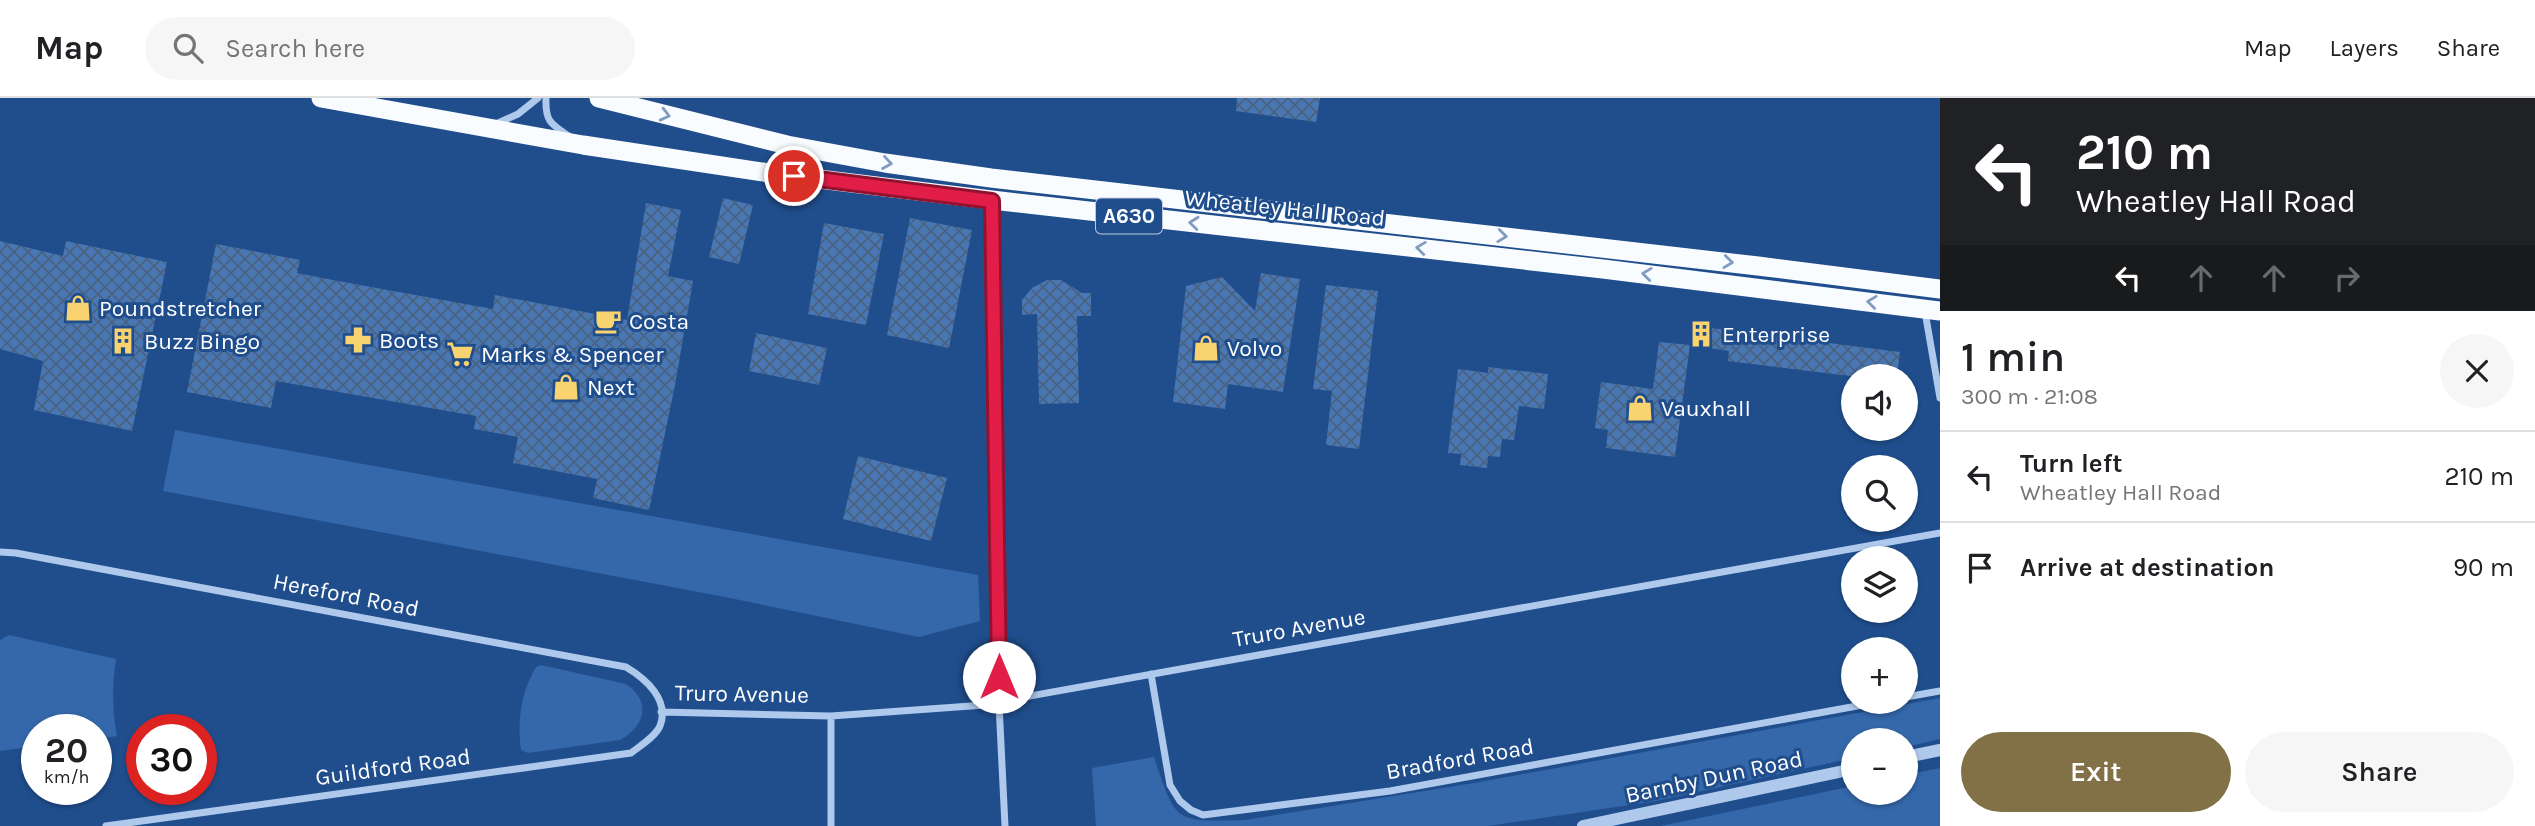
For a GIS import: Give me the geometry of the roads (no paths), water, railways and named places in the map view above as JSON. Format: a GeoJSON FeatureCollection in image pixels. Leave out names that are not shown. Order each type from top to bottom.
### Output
{"type":"FeatureCollection","features":[{"type":"Feature","properties":{"kind":"highway","name":"Wheatley Hall Road"},"geometry":{"type":"LineString","coordinates":[[321,98],[583,145],[769,173],[1932,310]]}},
{"type":"Feature","properties":{"kind":"highway","name":"Wheatley Hall Road"},"geometry":{"type":"LineString","coordinates":[[599,98],[787,145],[1003,180],[1719,261],[1940,289]]}},
{"type":"Feature","properties":{"kind":"street","name":"Wheatley Hall Road"},"geometry":{"type":"LineString","coordinates":[[477,127],[499,123],[518,114],[538,98]]}},
{"type":"Feature","properties":{"kind":"street","name":"Wheatley Hall Road"},"geometry":{"type":"LineString","coordinates":[[546,98],[546,113],[550,124],[583,145]]}},
{"type":"Feature","properties":{"kind":"street"},"geometry":{"type":"LineString","coordinates":[[992,201],[999,704],[1005,826]]}},
{"type":"Feature","properties":{"kind":"street"},"geometry":{"type":"LineString","coordinates":[[1932,310],[1940,398]]}},
{"type":"Feature","properties":{"kind":"street","name":"Truro Avenue"},"geometry":{"type":"LineString","coordinates":[[661,712],[831,716],[999,704],[1013,699],[1940,533]]}},
{"type":"Feature","properties":{"kind":"street","name":"Hereford Road"},"geometry":{"type":"LineString","coordinates":[[0,552],[626,667],[641,676],[657,693],[661,712]]}},
{"type":"Feature","properties":{"kind":"street","name":"Bradford Road"},"geometry":{"type":"LineString","coordinates":[[1151,674],[1170,785],[1180,801],[1203,815],[1390,791],[1841,709]]}},
{"type":"Feature","properties":{"kind":"street"},"geometry":{"type":"LineString","coordinates":[[1918,695],[1940,691]]}},
{"type":"Feature","properties":{"kind":"street","name":"Guildford Road"},"geometry":{"type":"LineString","coordinates":[[106,826],[631,753],[660,727],[661,712]]}},
{"type":"Feature","properties":{"kind":"street"},"geometry":{"type":"LineString","coordinates":[[831,716],[831,826]]}},
{"type":"Feature","properties":{"kind":"street"},"geometry":{"type":"LineString","coordinates":[[1918,755],[1940,750]]}},
{"type":"Feature","properties":{"kind":"street","name":"Barnby Dun Road"},"geometry":{"type":"LineString","coordinates":[[1583,826],[1841,772]]}},
{"type":"Feature","properties":{"kind":"place","name":"Poundstretcher"},"geometry":{"type":"Point","coordinates":[78,308]}},
{"type":"Feature","properties":{"kind":"place","name":"Costa"},"geometry":{"type":"Point","coordinates":[608,321]}},
{"type":"Feature","properties":{"kind":"place","name":"Enterprise"},"geometry":{"type":"Point","coordinates":[1701,334]}},
{"type":"Feature","properties":{"kind":"place","name":"Boots"},"geometry":{"type":"Point","coordinates":[358,340]}},
{"type":"Feature","properties":{"kind":"place","name":"Buzz Bingo"},"geometry":{"type":"Point","coordinates":[123,341]}},
{"type":"Feature","properties":{"kind":"place","name":"Volvo"},"geometry":{"type":"Point","coordinates":[1206,348]}},
{"type":"Feature","properties":{"kind":"place","name":"Marks & Spencer"},"geometry":{"type":"Point","coordinates":[460,354]}},
{"type":"Feature","properties":{"kind":"place","name":"Next"},"geometry":{"type":"Point","coordinates":[566,387]}},
{"type":"Feature","properties":{"kind":"place","name":"Vauxhall"},"geometry":{"type":"Point","coordinates":[1640,408]}}]}
